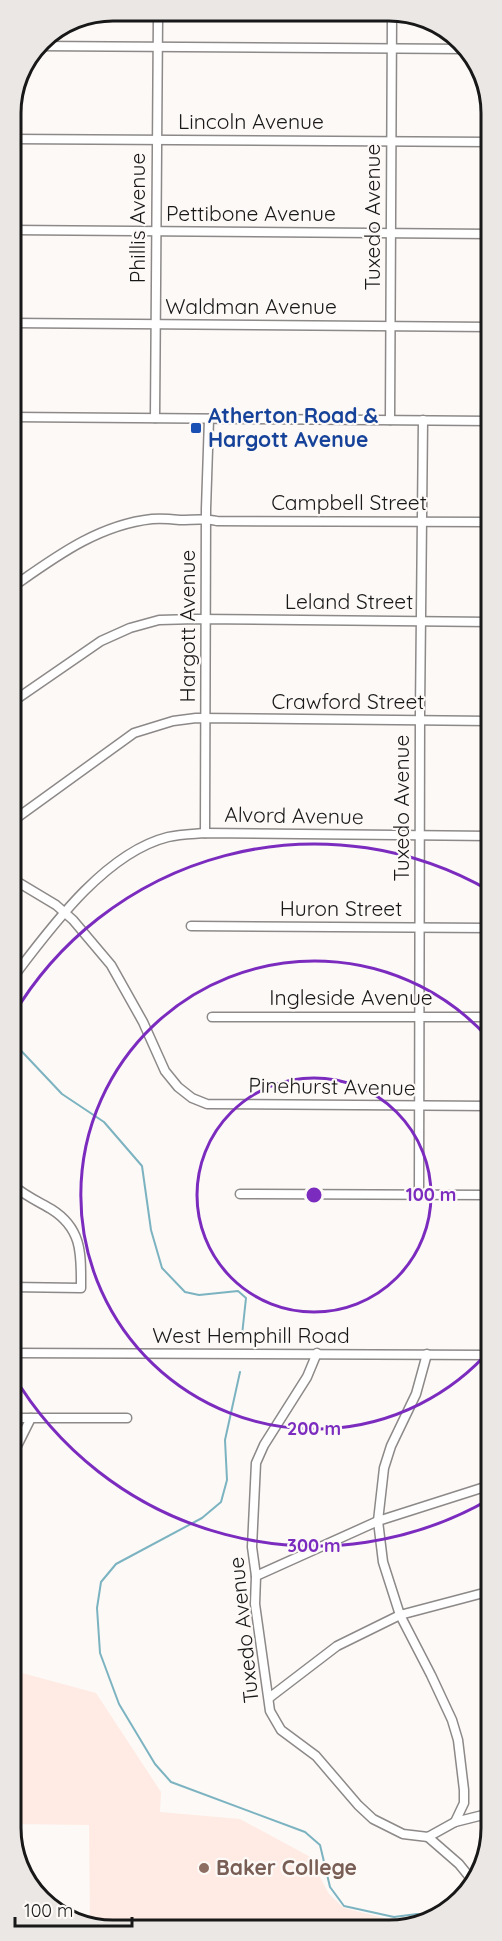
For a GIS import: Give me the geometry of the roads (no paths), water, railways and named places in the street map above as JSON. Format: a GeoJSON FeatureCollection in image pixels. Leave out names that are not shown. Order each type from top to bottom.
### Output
{"type":"FeatureCollection","features":[{"type":"Feature","properties":{"kind":"street","name":"Phillis Avenue"},"geometry":{"type":"LineString","coordinates":[[154,418],[158,21]]}},
{"type":"Feature","properties":{"kind":"street","name":"Tuxedo Avenue"},"geometry":{"type":"LineString","coordinates":[[390,420],[392,21]]}},
{"type":"Feature","properties":{"kind":"street"},"geometry":{"type":"LineString","coordinates":[[50,46],[455,49]]}},
{"type":"Feature","properties":{"kind":"street","name":"Lincoln Avenue"},"geometry":{"type":"LineString","coordinates":[[21,139],[481,142]]}},
{"type":"Feature","properties":{"kind":"street","name":"Pettibone Avenue"},"geometry":{"type":"LineString","coordinates":[[21,230],[481,234]]}},
{"type":"Feature","properties":{"kind":"street","name":"Waldman Avenue"},"geometry":{"type":"LineString","coordinates":[[21,323],[481,327]]}},
{"type":"Feature","properties":{"kind":"street"},"geometry":{"type":"LineString","coordinates":[[21,417],[481,421]]}},
{"type":"Feature","properties":{"kind":"street","name":"Hargott Avenue"},"geometry":{"type":"LineString","coordinates":[[205,833],[209,419]]}},
{"type":"Feature","properties":{"kind":"street","name":"Tuxedo Avenue"},"geometry":{"type":"LineString","coordinates":[[419,1195],[423,420]]}},
{"type":"Feature","properties":{"kind":"street","name":"Campbell Street"},"geometry":{"type":"LineString","coordinates":[[21,581],[86,539],[116,527],[152,519],[481,522]]}},
{"type":"Feature","properties":{"kind":"street","name":"Leland Street"},"geometry":{"type":"LineString","coordinates":[[21,696],[101,641],[130,628],[159,620],[481,622]]}},
{"type":"Feature","properties":{"kind":"street","name":"Crawford Street"},"geometry":{"type":"LineString","coordinates":[[21,815],[134,733],[173,721],[196,718],[481,721]]}},
{"type":"Feature","properties":{"kind":"street","name":"Alvord Avenue"},"geometry":{"type":"LineString","coordinates":[[21,967],[72,904],[114,865],[142,847],[168,837],[205,833],[481,836]]}},
{"type":"Feature","properties":{"kind":"street"},"geometry":{"type":"LineString","coordinates":[[21,884],[66,912]]}},
{"type":"Feature","properties":{"kind":"street","name":"Pinehurst Avenue"},"geometry":{"type":"LineString","coordinates":[[66,912],[111,964],[143,1022],[165,1071],[178,1087],[192,1098],[207,1104],[481,1106]]}},
{"type":"Feature","properties":{"kind":"street","name":"Huron Street"},"geometry":{"type":"LineString","coordinates":[[191,926],[481,928]]}},
{"type":"Feature","properties":{"kind":"street","name":"Ingleside Avenue"},"geometry":{"type":"LineString","coordinates":[[212,1017],[481,1017]]}},
{"type":"Feature","properties":{"kind":"street"},"geometry":{"type":"LineString","coordinates":[[21,1190],[64,1218],[72,1229],[78,1240],[81,1254],[81,1288],[21,1287]]}},
{"type":"Feature","properties":{"kind":"street"},"geometry":{"type":"LineString","coordinates":[[240,1194],[481,1195]]}},
{"type":"Feature","properties":{"kind":"street","name":"West Hemphill Road"},"geometry":{"type":"LineString","coordinates":[[21,1353],[481,1355]]}},
{"type":"Feature","properties":{"kind":"street","name":"Tuxedo Avenue"},"geometry":{"type":"LineString","coordinates":[[317,1353],[307,1377],[264,1445],[256,1463],[252,1547],[256,1576],[255,1604],[270,1711],[281,1730],[316,1756],[373,1819],[403,1834],[428,1837]]}},
{"type":"Feature","properties":{"kind":"street"},"geometry":{"type":"LineString","coordinates":[[427,1354],[416,1394],[391,1446],[384,1468],[378,1521],[383,1562],[400,1615],[431,1675],[459,1740],[464,1803],[455,1822]]}},
{"type":"Feature","properties":{"kind":"street"},"geometry":{"type":"LineString","coordinates":[[21,1418],[128,1418]]}},
{"type":"Feature","properties":{"kind":"street"},"geometry":{"type":"LineString","coordinates":[[21,1438],[31,1418]]}},
{"type":"Feature","properties":{"kind":"street"},"geometry":{"type":"LineString","coordinates":[[256,1576],[378,1521],[481,1488]]}},
{"type":"Feature","properties":{"kind":"street"},"geometry":{"type":"LineString","coordinates":[[269,1698],[337,1646],[400,1615],[481,1594]]}},
{"type":"Feature","properties":{"kind":"street"},"geometry":{"type":"LineString","coordinates":[[468,1874],[428,1837],[455,1822],[481,1816]]}},
{"type":"Feature","properties":{"kind":"waterway"},"geometry":{"type":"LineString","coordinates":[[21,1051],[62,1094],[104,1122],[142,1166],[151,1230],[162,1268],[185,1292],[199,1295],[238,1291],[246,1298],[242,1335]]}},
{"type":"Feature","properties":{"kind":"waterway"},"geometry":{"type":"LineString","coordinates":[[240,1372],[225,1440],[227,1480],[221,1502],[202,1518],[116,1564],[101,1582],[97,1608],[100,1653],[119,1704],[155,1764],[171,1782],[305,1832],[320,1845],[330,1887],[344,1906],[394,1917],[420,1915]]}},
{"type":"Feature","properties":{"kind":"place","name":"Atherton Road & Hargott Avenue"},"geometry":{"type":"Point","coordinates":[196,428]}},
{"type":"Feature","properties":{"kind":"place","name":"Baker College"},"geometry":{"type":"Point","coordinates":[204,1868]}}]}
